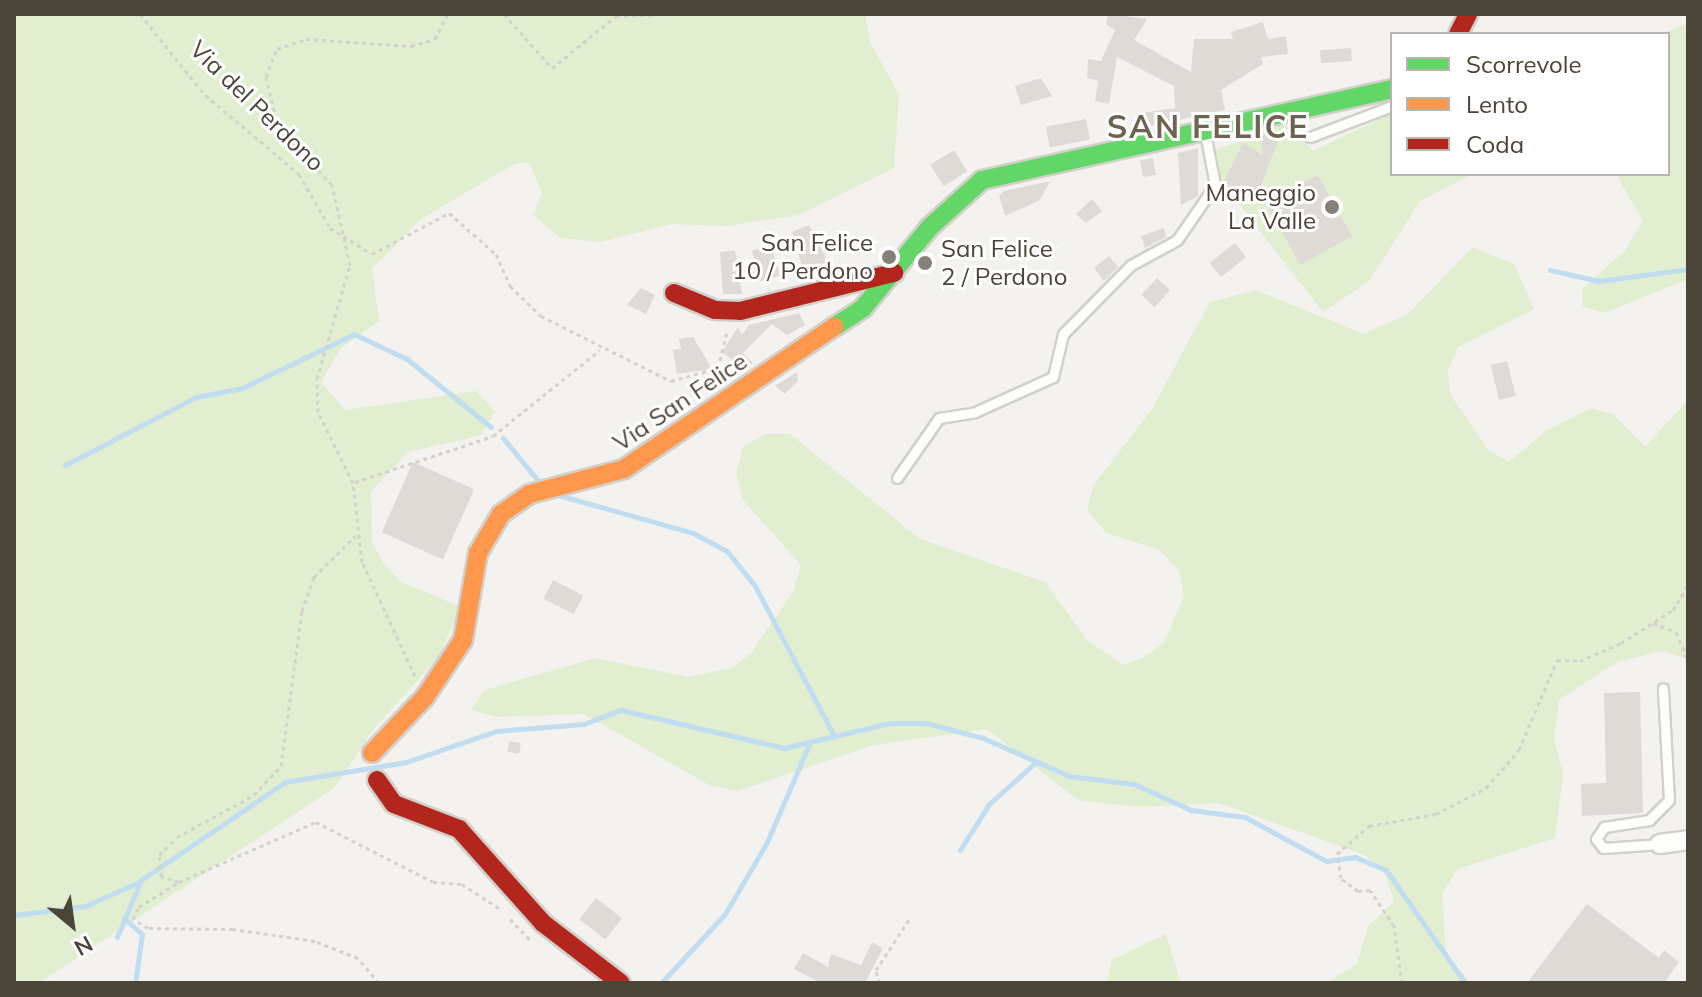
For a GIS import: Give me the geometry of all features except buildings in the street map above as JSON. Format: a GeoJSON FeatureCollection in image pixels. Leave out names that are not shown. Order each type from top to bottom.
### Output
{"type":"FeatureCollection","features":[{"type":"Feature","properties":{"kind":"street"},"geometry":{"type":"LineString","coordinates":[[1459,32],[1468,14]]}},
{"type":"Feature","properties":{"kind":"street","name":"Via San Felice"},"geometry":{"type":"LineString","coordinates":[[621,983],[543,923],[459,829],[394,804],[377,780],[372,753],[425,697],[463,640],[486,533],[515,502],[624,469],[863,308],[982,180],[1390,89]]}},
{"type":"Feature","properties":{"kind":"street"},"geometry":{"type":"LineString","coordinates":[[674,293],[715,310],[740,311],[894,273]]}},
{"type":"Feature","properties":{"kind":"street"},"geometry":{"type":"LineString","coordinates":[[1660,844],[1688,840]]}},
{"type":"Feature","properties":{"kind":"lane"},"geometry":{"type":"LineString","coordinates":[[1310,137],[1390,107]]}},
{"type":"Feature","properties":{"kind":"lane"},"geometry":{"type":"LineString","coordinates":[[897,478],[939,418],[975,412],[1053,377],[1063,334],[1131,265],[1177,240],[1215,185],[1204,130]]}},
{"type":"Feature","properties":{"kind":"lane"},"geometry":{"type":"LineString","coordinates":[[1660,844],[1608,848],[1596,839],[1604,827],[1649,820],[1669,800],[1663,688]]}},
{"type":"Feature","properties":{"kind":"path","name":"Via del Perdono"},"geometry":{"type":"LineString","coordinates":[[140,14],[235,126],[299,174],[328,225],[372,254],[449,213],[496,254],[521,299],[600,350],[671,381],[709,375],[740,311]]}},
{"type":"Feature","properties":{"kind":"path"},"geometry":{"type":"LineString","coordinates":[[425,697],[355,535],[353,483],[318,412],[320,367],[347,293],[350,265],[339,230],[332,185],[278,127],[266,77],[277,49],[306,39],[411,46],[435,39],[448,14]]}},
{"type":"Feature","properties":{"kind":"path"},"geometry":{"type":"LineString","coordinates":[[504,14],[552,68],[616,16],[666,14]]}},
{"type":"Feature","properties":{"kind":"path"},"geometry":{"type":"LineString","coordinates":[[353,483],[493,436],[600,350]]}},
{"type":"Feature","properties":{"kind":"path"},"geometry":{"type":"LineString","coordinates":[[179,882],[161,876],[154,864],[177,837],[223,818],[281,766],[302,611],[314,577],[355,535]]}},
{"type":"Feature","properties":{"kind":"path"},"geometry":{"type":"LineString","coordinates":[[1402,983],[1394,926],[1370,890],[1358,891],[1336,870],[1337,854],[1369,826],[1436,814],[1486,788],[1519,750],[1557,660],[1580,661],[1653,623],[1673,610],[1688,585]]}},
{"type":"Feature","properties":{"kind":"path"},"geometry":{"type":"LineString","coordinates":[[1653,623],[1682,638],[1688,660]]}},
{"type":"Feature","properties":{"kind":"path"},"geometry":{"type":"LineString","coordinates":[[379,983],[358,958],[315,941],[233,929],[148,928],[133,919],[139,907],[179,882],[316,822],[433,882],[462,884],[506,913],[522,937],[533,940],[543,923]]}},
{"type":"Feature","properties":{"kind":"path"},"geometry":{"type":"LineString","coordinates":[[879,983],[876,970],[910,918]]}},
{"type":"Feature","properties":{"kind":"green space"},"geometry":{"type":"Polygon","coordinates":[[[14,14],[865,14],[870,43],[899,94],[894,168],[799,215],[727,226],[672,224],[600,242],[561,238],[533,215],[542,194],[530,163],[516,163],[421,219],[372,269],[379,321],[340,349],[321,382],[345,410],[476,391],[495,411],[481,435],[408,452],[371,491],[372,542],[383,563],[401,582],[461,607],[438,658],[373,730],[334,788],[39,983],[14,983],[14,14]]]}},
{"type":"Feature","properties":{"kind":"green space"},"geometry":{"type":"Polygon","coordinates":[[[1688,23],[1688,279],[1605,313],[1583,307],[1582,289],[1625,251],[1643,221],[1617,176],[1670,176],[1670,32],[1666,32],[1688,23]]]}},
{"type":"Feature","properties":{"kind":"green space","name":"Maneggio La Valle"},"geometry":{"type":"Polygon","coordinates":[[[1390,114],[1390,176],[1469,176],[1420,201],[1369,281],[1323,312],[1218,177],[1211,152],[1242,140],[1249,128],[1283,122],[1313,151],[1390,114]]]}},
{"type":"Feature","properties":{"kind":"green space"},"geometry":{"type":"Polygon","coordinates":[[[1473,247],[1514,264],[1534,309],[1458,347],[1448,370],[1450,394],[1489,451],[1509,462],[1547,430],[1591,408],[1613,414],[1645,447],[1688,400],[1688,659],[1661,651],[1617,662],[1559,700],[1554,737],[1563,775],[1555,838],[1458,869],[1442,893],[1446,954],[1470,983],[1327,983],[1357,964],[1368,926],[1394,902],[1386,875],[1365,855],[1219,803],[1134,807],[1078,800],[987,729],[874,745],[737,791],[709,785],[584,714],[498,717],[471,710],[485,690],[596,658],[688,677],[732,668],[751,653],[793,592],[801,565],[743,500],[736,473],[743,447],[765,434],[790,434],[920,539],[1045,582],[1087,640],[1123,665],[1145,657],[1164,642],[1184,597],[1179,571],[1160,550],[1106,533],[1087,510],[1093,486],[1152,409],[1210,302],[1256,290],[1363,334],[1407,315],[1473,247]]]}},
{"type":"Feature","properties":{"kind":"green space"},"geometry":{"type":"Polygon","coordinates":[[[1166,934],[1181,983],[1107,983],[1112,960],[1166,934]]]}},
{"type":"Feature","properties":{"kind":"waterway"},"geometry":{"type":"LineString","coordinates":[[1550,270],[1599,281],[1688,269]]}},
{"type":"Feature","properties":{"kind":"waterway"},"geometry":{"type":"LineString","coordinates":[[65,465],[196,397],[242,388],[354,334],[407,359],[491,427]]}},
{"type":"Feature","properties":{"kind":"waterway"},"geometry":{"type":"LineString","coordinates":[[503,438],[540,483]]}},
{"type":"Feature","properties":{"kind":"waterway"},"geometry":{"type":"LineString","coordinates":[[558,495],[693,533],[727,551],[755,586],[833,734]]}},
{"type":"Feature","properties":{"kind":"waterway"},"geometry":{"type":"LineString","coordinates":[[117,937],[141,880],[285,782],[406,762],[496,731],[584,724],[621,710],[784,748],[890,723],[926,723],[983,738],[1069,776],[1134,784],[1191,810],[1245,817],[1326,861],[1355,857],[1386,870],[1465,983]]}},
{"type":"Feature","properties":{"kind":"waterway"},"geometry":{"type":"LineString","coordinates":[[661,983],[725,914],[767,842],[810,742]]}},
{"type":"Feature","properties":{"kind":"waterway"},"geometry":{"type":"LineString","coordinates":[[960,850],[989,804],[1036,762]]}},
{"type":"Feature","properties":{"kind":"waterway"},"geometry":{"type":"LineString","coordinates":[[14,915],[85,906],[139,882]]}},
{"type":"Feature","properties":{"kind":"waterway"},"geometry":{"type":"LineString","coordinates":[[124,918],[142,934],[135,983]]}},
{"type":"Feature","properties":{"kind":"traffic: fast"},"geometry":{"type":"LineString","coordinates":[[834,327],[863,308],[930,227],[982,180],[1390,89]]}},
{"type":"Feature","properties":{"kind":"traffic: slow"},"geometry":{"type":"LineString","coordinates":[[372,753],[425,697],[463,640],[478,553],[501,514],[530,494],[624,469],[834,327]]}},
{"type":"Feature","properties":{"kind":"traffic: jam"},"geometry":{"type":"LineString","coordinates":[[1459,32],[1468,14]]}},
{"type":"Feature","properties":{"kind":"traffic: jam"},"geometry":{"type":"LineString","coordinates":[[674,293],[715,310],[740,311],[894,273]]}},
{"type":"Feature","properties":{"kind":"traffic: jam"},"geometry":{"type":"LineString","coordinates":[[377,780],[394,804],[459,829],[543,923],[621,983]]}},
{"type":"Feature","properties":{"kind":"place","name":"Maneggio La Valle"},"geometry":{"type":"Point","coordinates":[1332,207]}},
{"type":"Feature","properties":{"kind":"place","name":"San Felice 10 / Perdono"},"geometry":{"type":"Point","coordinates":[889,257]}},
{"type":"Feature","properties":{"kind":"place","name":"San Felice 2 / Perdono"},"geometry":{"type":"Point","coordinates":[925,263]}},
{"type":"Feature","properties":{"kind":"district","name":"SAN FELICE"},"geometry":{"type":"Point","coordinates":[1208,126]}}]}
